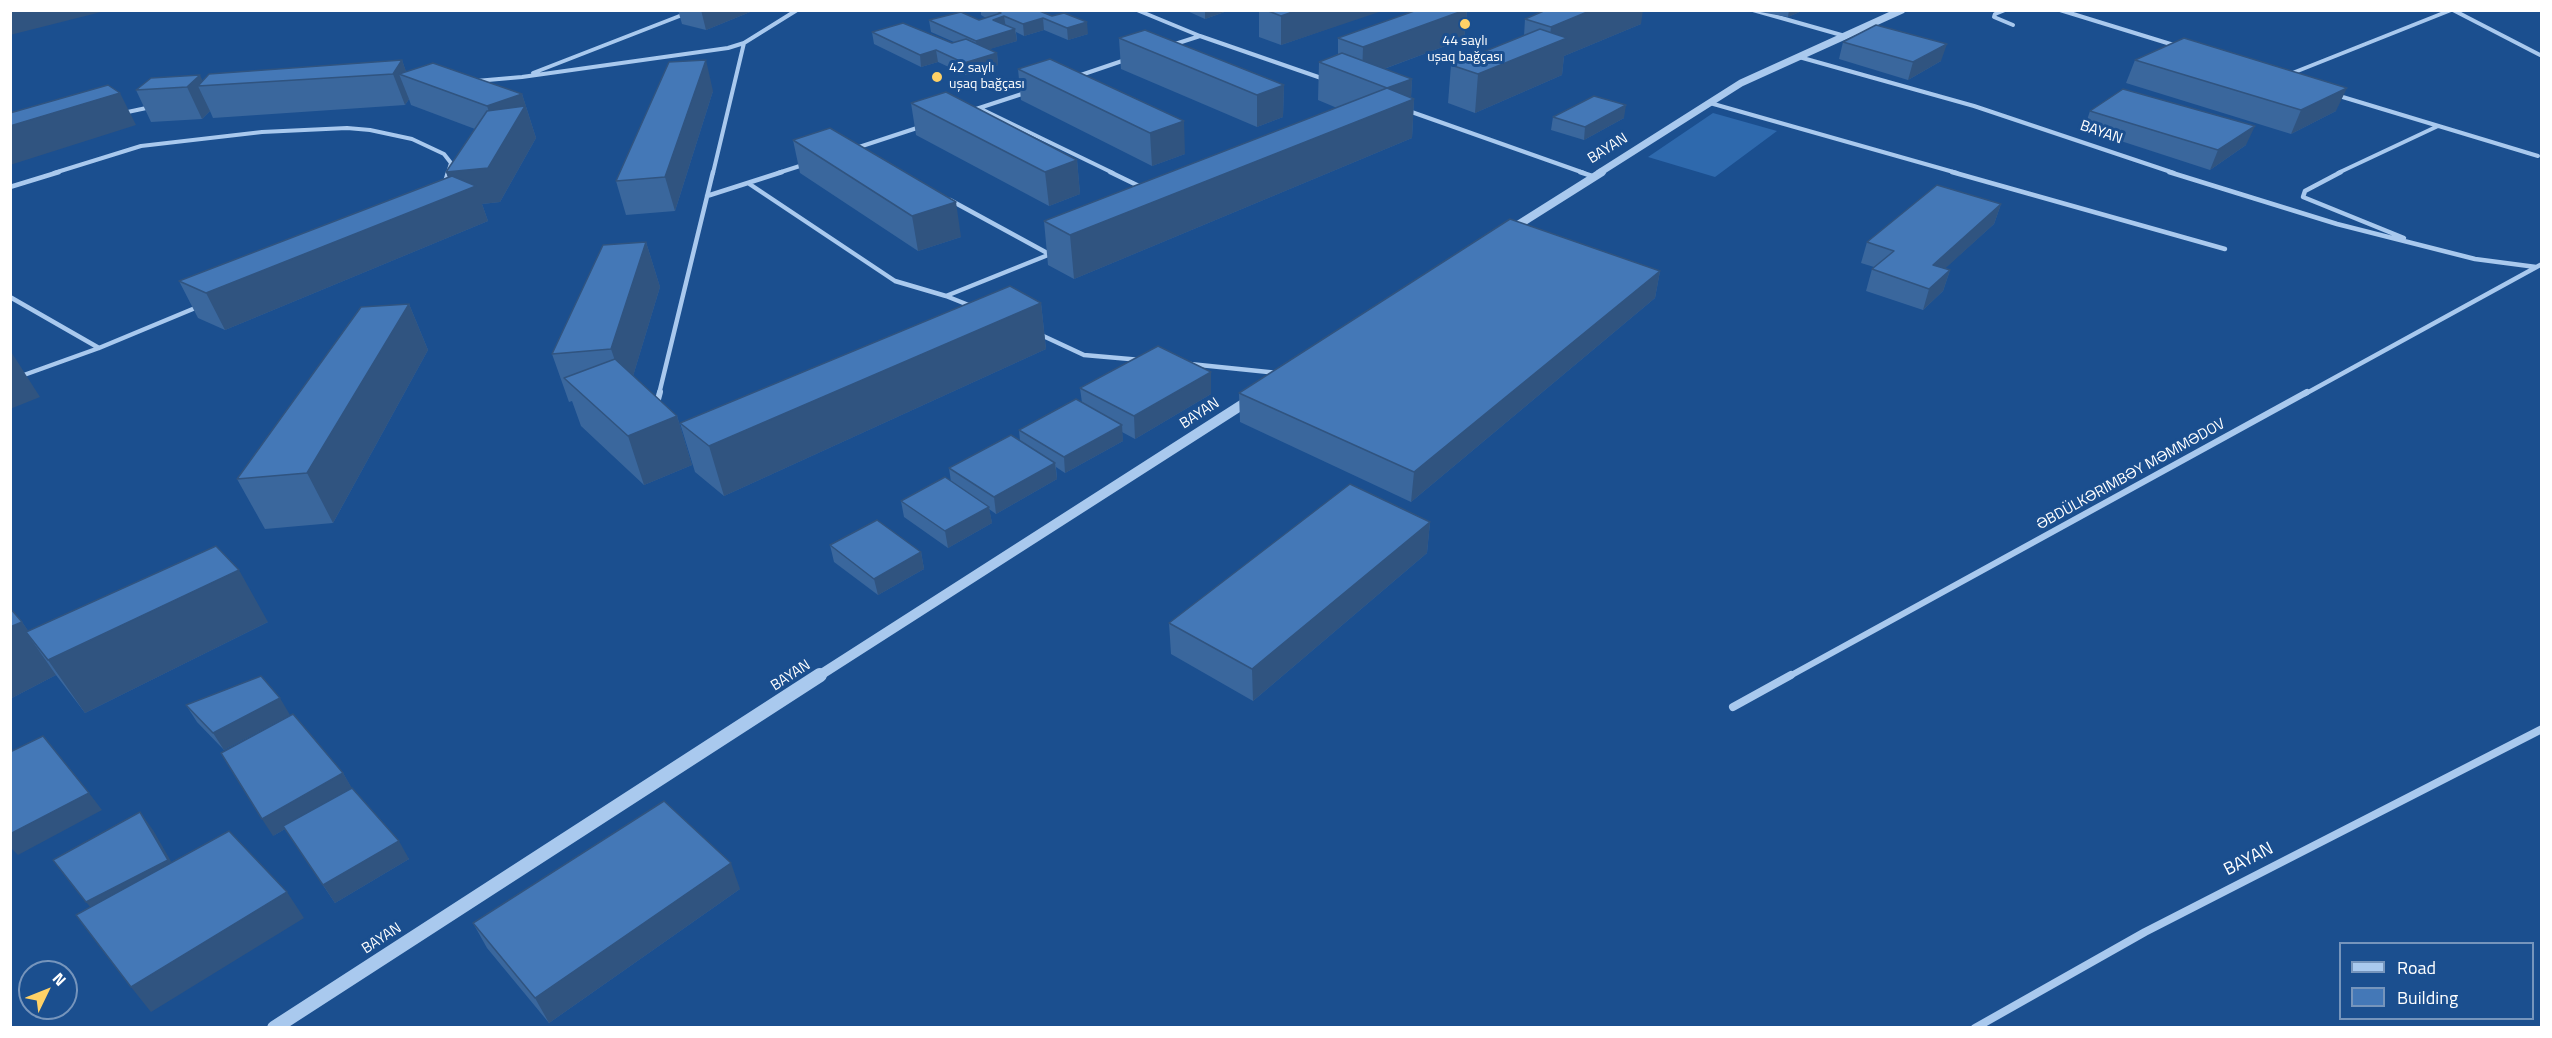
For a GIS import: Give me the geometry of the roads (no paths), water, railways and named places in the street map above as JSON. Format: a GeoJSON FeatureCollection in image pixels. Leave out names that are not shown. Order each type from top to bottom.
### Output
{"type":"FeatureCollection","features":[{"type":"Feature","properties":{"kind":"street"},"geometry":{"type":"LineString","coordinates":[[522,77],[695,10]]}},
{"type":"Feature","properties":{"kind":"street"},"geometry":{"type":"LineString","coordinates":[[474,81],[522,77],[728,48],[744,43],[798,10]]}},
{"type":"Feature","properties":{"kind":"street"},"geometry":{"type":"LineString","coordinates":[[1137,10],[1200,36],[1326,80]]}},
{"type":"Feature","properties":{"kind":"street"},"geometry":{"type":"LineString","coordinates":[[1753,10],[1845,36]]}},
{"type":"Feature","properties":{"kind":"street"},"geometry":{"type":"LineString","coordinates":[[1799,57],[1902,10]]}},
{"type":"Feature","properties":{"kind":"street"},"geometry":{"type":"LineString","coordinates":[[2005,10],[1995,14],[1995,17],[2013,25]]}},
{"type":"Feature","properties":{"kind":"street"},"geometry":{"type":"LineString","coordinates":[[2060,10],[2186,49]]}},
{"type":"Feature","properties":{"kind":"street"},"geometry":{"type":"LineString","coordinates":[[2281,78],[2452,10],[2541,56]]}},
{"type":"Feature","properties":{"kind":"street"},"geometry":{"type":"LineString","coordinates":[[1167,47],[1200,36]]}},
{"type":"Feature","properties":{"kind":"street"},"geometry":{"type":"LineString","coordinates":[[664,415],[656,406],[744,43]]}},
{"type":"Feature","properties":{"kind":"street","name":"BAYAN"},"geometry":{"type":"LineString","coordinates":[[1505,234],[1592,176],[1741,83],[1799,57],[1974,106],[2154,167],[2337,224],[2475,259],[2540,266]]}},
{"type":"Feature","properties":{"kind":"street"},"geometry":{"type":"LineString","coordinates":[[1067,79],[1134,58]]}},
{"type":"Feature","properties":{"kind":"street"},"geometry":{"type":"LineString","coordinates":[[967,112],[1034,90]]}},
{"type":"Feature","properties":{"kind":"street"},"geometry":{"type":"LineString","coordinates":[[2326,92],[2538,156]]}},
{"type":"Feature","properties":{"kind":"street"},"geometry":{"type":"LineString","coordinates":[[1710,103],[2224,249]]}},
{"type":"Feature","properties":{"kind":"street"},"geometry":{"type":"LineString","coordinates":[[117,114],[155,106]]}},
{"type":"Feature","properties":{"kind":"street"},"geometry":{"type":"LineString","coordinates":[[979,108],[1144,189]]}},
{"type":"Feature","properties":{"kind":"street"},"geometry":{"type":"LineString","coordinates":[[1404,109],[1592,176]]}},
{"type":"Feature","properties":{"kind":"street"},"geometry":{"type":"LineString","coordinates":[[844,152],[934,123]]}},
{"type":"Feature","properties":{"kind":"street"},"geometry":{"type":"LineString","coordinates":[[2429,248],[2313,203],[2304,197],[2305,191],[2323,180],[2438,126]]}},
{"type":"Feature","properties":{"kind":"street"},"geometry":{"type":"LineString","coordinates":[[10,187],[141,146],[262,132],[347,129],[369,130],[412,139],[444,154],[451,163],[440,196]]}},
{"type":"Feature","properties":{"kind":"street"},"geometry":{"type":"LineString","coordinates":[[855,148],[865,154]]}},
{"type":"Feature","properties":{"kind":"street"},"geometry":{"type":"LineString","coordinates":[[707,196],[812,162]]}},
{"type":"Feature","properties":{"kind":"street"},"geometry":{"type":"LineString","coordinates":[[748,183],[895,281],[981,309]]}},
{"type":"Feature","properties":{"kind":"street"},"geometry":{"type":"LineString","coordinates":[[947,199],[1049,254]]}},
{"type":"Feature","properties":{"kind":"street"},"geometry":{"type":"LineString","coordinates":[[946,296],[1059,250]]}},
{"type":"Feature","properties":{"kind":"street","name":"ƏBDÜLKƏRIMBƏY MƏMMƏDOV"},"geometry":{"type":"LineString","coordinates":[[1733,707],[2540,266]]}},
{"type":"Feature","properties":{"kind":"street"},"geometry":{"type":"LineString","coordinates":[[10,297],[99,348]]}},
{"type":"Feature","properties":{"kind":"street"},"geometry":{"type":"LineString","coordinates":[[10,380],[99,348],[209,302]]}},
{"type":"Feature","properties":{"kind":"street"},"geometry":{"type":"LineString","coordinates":[[1032,331],[1084,355],[1149,360]]}},
{"type":"Feature","properties":{"kind":"street"},"geometry":{"type":"LineString","coordinates":[[1184,364],[1291,374]]}},
{"type":"Feature","properties":{"kind":"street","name":"BAYAN"},"geometry":{"type":"LineString","coordinates":[[274,1028],[489,887],[1291,374]]}},
{"type":"Feature","properties":{"kind":"street","name":"BAYAN"},"geometry":{"type":"LineString","coordinates":[[1975,1028],[2145,932],[2541,729]]}},
{"type":"Feature","properties":{"kind":"place","name":"44 saylı uşaq bağçası"},"geometry":{"type":"Point","coordinates":[1465,24]}},
{"type":"Feature","properties":{"kind":"place","name":"42 saylı uşaq bağçası"},"geometry":{"type":"Point","coordinates":[937,77]}}]}
